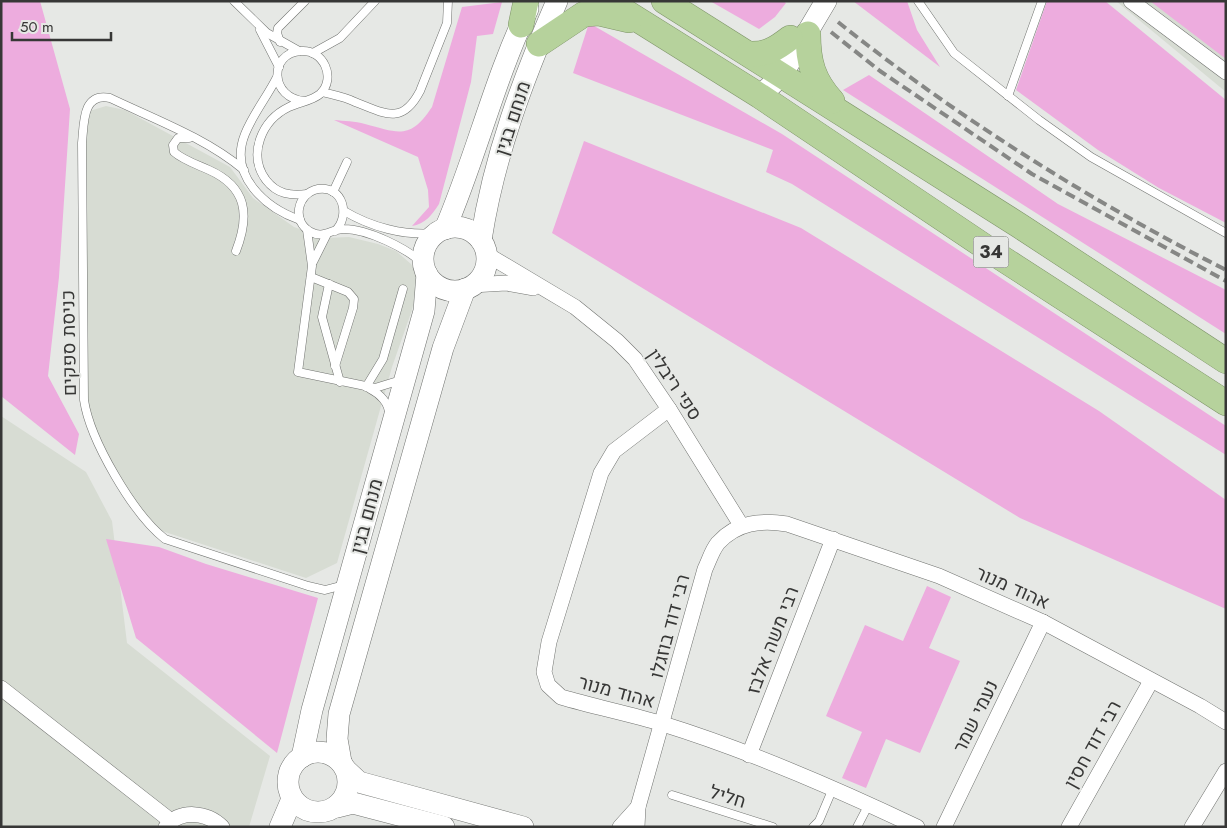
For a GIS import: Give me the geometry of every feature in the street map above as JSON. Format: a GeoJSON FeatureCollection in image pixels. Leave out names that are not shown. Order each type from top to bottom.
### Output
{"type":"FeatureCollection","features":[{"type":"Feature","properties":{"kind":"highway"},"geometry":{"type":"LineString","coordinates":[[520,25],[526,1]]}},
{"type":"Feature","properties":{"kind":"highway","name":"34"},"geometry":{"type":"LineString","coordinates":[[608,1],[760,96],[1000,257],[1226,403]]}},
{"type":"Feature","properties":{"kind":"highway","name":"34"},"geometry":{"type":"LineString","coordinates":[[664,1],[1020,226],[1226,361]]}},
{"type":"Feature","properties":{"kind":"highway"},"geometry":{"type":"LineString","coordinates":[[539,44],[584,14],[599,13],[642,23]]}},
{"type":"Feature","properties":{"kind":"highway"},"geometry":{"type":"LineString","coordinates":[[767,65],[761,54],[775,50],[799,36],[816,80],[842,113]]}},
{"type":"Feature","properties":{"kind":"main road","name":"מנחם בגין"},"geometry":{"type":"LineString","coordinates":[[440,231],[520,25],[532,1]]}},
{"type":"Feature","properties":{"kind":"main road","name":"מנחם בגין"},"geometry":{"type":"LineString","coordinates":[[483,247],[492,178],[517,97],[557,1]]}},
{"type":"Feature","properties":{"kind":"main road"},"geometry":{"type":"LineString","coordinates":[[799,36],[814,1]]}},
{"type":"Feature","properties":{"kind":"main road"},"geometry":{"type":"LineString","coordinates":[[760,96],[767,65],[799,36],[826,1]]}},
{"type":"Feature","properties":{"kind":"main road"},"geometry":{"type":"LineString","coordinates":[[456,227],[466,229],[483,247],[484,269],[469,287],[456,290],[442,287],[425,269],[424,250],[440,231],[456,227]]}},
{"type":"Feature","properties":{"kind":"main road","name":"מנחם בגין"},"geometry":{"type":"LineString","coordinates":[[302,757],[312,710],[424,311],[425,269]]}},
{"type":"Feature","properties":{"kind":"main road","name":"מנחם בגין"},"geometry":{"type":"LineString","coordinates":[[344,766],[337,739],[339,714],[444,348],[469,287]]}},
{"type":"Feature","properties":{"kind":"main road"},"geometry":{"type":"LineString","coordinates":[[444,827],[353,803],[323,815],[303,807],[292,799],[288,792],[290,769],[302,757],[324,754],[344,766],[359,782],[523,827]]}},
{"type":"Feature","properties":{"kind":"main road"},"geometry":{"type":"LineString","coordinates":[[323,815],[347,794],[349,777],[344,766]]}},
{"type":"Feature","properties":{"kind":"main road"},"geometry":{"type":"LineString","coordinates":[[280,827],[292,799]]}},
{"type":"Feature","properties":{"kind":"street"},"geometry":{"type":"LineString","coordinates":[[1131,1],[1226,72]]}},
{"type":"Feature","properties":{"kind":"street","name":"ספי ריבלין"},"geometry":{"type":"LineString","coordinates":[[483,247],[574,307],[617,341],[636,359],[670,409],[741,525]]}},
{"type":"Feature","properties":{"kind":"street","name":"ספי ריבלין"},"geometry":{"type":"LineString","coordinates":[[469,287],[506,283],[546,290]]}},
{"type":"Feature","properties":{"kind":"street","name":"אהוד מנור"},"geometry":{"type":"LineString","coordinates":[[670,409],[614,450],[601,473],[549,642],[544,672],[548,685],[561,697],[663,724],[749,755],[833,788],[917,827]]}},
{"type":"Feature","properties":{"kind":"street","name":"אהוד מנור"},"geometry":{"type":"LineString","coordinates":[[741,525],[765,521],[780,523],[833,539],[939,576],[1043,622],[1200,706],[1226,722]]}},
{"type":"Feature","properties":{"kind":"street","name":"רבי דוד בוזגלו"},"geometry":{"type":"LineString","coordinates":[[637,827],[638,807],[663,724],[705,569],[717,544],[741,525]]}},
{"type":"Feature","properties":{"kind":"street","name":"רבי משה אלבז"},"geometry":{"type":"LineString","coordinates":[[749,755],[833,539]]}},
{"type":"Feature","properties":{"kind":"street","name":"נעמי שמר"},"geometry":{"type":"LineString","coordinates":[[944,827],[1043,622]]}},
{"type":"Feature","properties":{"kind":"street","name":"רבי דוד חסין"},"geometry":{"type":"LineString","coordinates":[[1069,827],[1151,681]]}},
{"type":"Feature","properties":{"kind":"street"},"geometry":{"type":"LineString","coordinates":[[1,688],[168,824],[189,815],[205,815],[222,827]]}},
{"type":"Feature","properties":{"kind":"street"},"geometry":{"type":"LineString","coordinates":[[1192,827],[1226,771]]}},
{"type":"Feature","properties":{"kind":"street","name":"רבי דוד בוזגלו"},"geometry":{"type":"LineString","coordinates":[[620,827],[638,807]]}},
{"type":"Feature","properties":{"kind":"lane"},"geometry":{"type":"LineString","coordinates":[[234,1],[257,26],[280,42],[299,51],[313,53],[320,58],[327,72],[327,80],[322,92],[313,99],[279,113],[270,121],[262,132],[257,154],[262,175],[276,190],[290,195],[307,194],[321,189],[334,192],[340,199],[344,211],[342,221],[319,247],[312,266]]}},
{"type":"Feature","properties":{"kind":"lane"},"geometry":{"type":"LineString","coordinates":[[280,42],[277,33],[278,28],[305,1]]}},
{"type":"Feature","properties":{"kind":"lane"},"geometry":{"type":"LineString","coordinates":[[313,53],[340,38],[375,1]]}},
{"type":"Feature","properties":{"kind":"lane"},"geometry":{"type":"LineString","coordinates":[[322,92],[389,114],[405,112],[415,101],[420,91],[447,23],[448,1]]}},
{"type":"Feature","properties":{"kind":"lane"},"geometry":{"type":"LineString","coordinates":[[918,1],[954,53],[1008,96],[1091,157],[1226,232]]}},
{"type":"Feature","properties":{"kind":"lane"},"geometry":{"type":"LineString","coordinates":[[1008,96],[1042,1]]}},
{"type":"Feature","properties":{"kind":"lane"},"geometry":{"type":"LineString","coordinates":[[257,26],[279,66]]}},
{"type":"Feature","properties":{"kind":"lane"},"geometry":{"type":"LineString","coordinates":[[299,51],[286,56],[279,66],[277,77],[244,136],[242,156],[244,170],[251,186],[266,203],[285,215],[300,220]]}},
{"type":"Feature","properties":{"kind":"lane"},"geometry":{"type":"LineString","coordinates":[[277,77],[282,92],[288,97],[305,101]]}},
{"type":"Feature","properties":{"kind":"lane","name":"כניסת ספקים"},"geometry":{"type":"LineString","coordinates":[[244,170],[193,139],[110,98],[102,96],[91,101],[86,109],[82,143],[82,177],[84,400],[88,420],[95,438],[132,502],[148,524],[165,539],[325,590],[344,585],[350,578]]}},
{"type":"Feature","properties":{"kind":"lane"},"geometry":{"type":"LineString","coordinates":[[193,139],[178,138],[173,145],[174,152],[225,179],[241,199],[245,214],[244,230],[236,251]]}},
{"type":"Feature","properties":{"kind":"lane"},"geometry":{"type":"LineString","coordinates":[[334,192],[347,162]]}},
{"type":"Feature","properties":{"kind":"lane"},"geometry":{"type":"LineString","coordinates":[[307,194],[299,207],[300,220],[306,230],[312,266],[298,372],[375,388],[401,380],[406,375]]}},
{"type":"Feature","properties":{"kind":"lane"},"geometry":{"type":"LineString","coordinates":[[344,211],[368,224],[400,232],[440,231]]}},
{"type":"Feature","properties":{"kind":"lane"},"geometry":{"type":"LineString","coordinates":[[306,230],[316,234],[350,230],[397,244],[412,253],[425,269]]}},
{"type":"Feature","properties":{"kind":"lane"},"geometry":{"type":"LineString","coordinates":[[311,277],[348,292],[354,299],[335,366]]}},
{"type":"Feature","properties":{"kind":"lane"},"geometry":{"type":"LineString","coordinates":[[329,284],[322,317],[340,382]]}},
{"type":"Feature","properties":{"kind":"lane"},"geometry":{"type":"LineString","coordinates":[[366,387],[383,359],[403,289]]}},
{"type":"Feature","properties":{"kind":"lane"},"geometry":{"type":"LineString","coordinates":[[366,387],[381,396],[389,410],[389,432]]}},
{"type":"Feature","properties":{"kind":"lane"},"geometry":{"type":"LineString","coordinates":[[813,827],[819,821],[833,788]]}},
{"type":"Feature","properties":{"kind":"lane","name":"חליל"},"geometry":{"type":"LineString","coordinates":[[672,796],[773,827]]}},
{"type":"Feature","properties":{"kind":"lane"},"geometry":{"type":"LineString","coordinates":[[857,827],[869,804]]}},
{"type":"Feature","properties":{"kind":"shaded area"},"geometry":{"type":"Polygon","coordinates":[[[1,1],[40,1],[70,109],[59,277],[48,376],[79,434],[75,455],[1,396],[1,1]]]}},
{"type":"Feature","properties":{"kind":"shaded area"},"geometry":{"type":"Polygon","coordinates":[[[710,1],[783,1],[786,3],[775,17],[759,29],[710,1]]]}},
{"type":"Feature","properties":{"kind":"shaded area"},"geometry":{"type":"Polygon","coordinates":[[[853,1],[907,1],[917,30],[940,67],[853,1]]]}},
{"type":"Feature","properties":{"kind":"shaded area"},"geometry":{"type":"Polygon","coordinates":[[[1047,1],[1105,1],[1226,100],[1226,223],[1159,188],[1098,150],[1016,90],[1047,1]]]}},
{"type":"Feature","properties":{"kind":"shaded area"},"geometry":{"type":"Polygon","coordinates":[[[1116,1],[1226,1],[1226,92],[1116,1]]]}},
{"type":"Feature","properties":{"kind":"shaded area"},"geometry":{"type":"Polygon","coordinates":[[[1150,1],[1226,1],[1226,59],[1150,1]]]}},
{"type":"Feature","properties":{"kind":"shaded area"},"geometry":{"type":"Polygon","coordinates":[[[502,2],[493,34],[477,36],[471,82],[439,204],[428,218],[412,226],[429,207],[428,190],[418,157],[334,120],[357,122],[395,131],[403,131],[417,125],[432,107],[462,7],[502,2]]]}},
{"type":"Feature","properties":{"kind":"shaded area"},"geometry":{"type":"Polygon","coordinates":[[[589,23],[782,134],[1226,426],[1226,455],[792,184],[766,172],[773,150],[573,73],[589,23]]]}},
{"type":"Feature","properties":{"kind":"shaded area"},"geometry":{"type":"Polygon","coordinates":[[[869,75],[1058,204],[1226,290],[1226,334],[843,90],[869,75]]]}},
{"type":"Feature","properties":{"kind":"shaded area"},"geometry":{"type":"Polygon","coordinates":[[[106,106],[125,110],[230,167],[253,198],[294,227],[325,238],[349,237],[378,244],[396,251],[411,264],[417,275],[417,288],[412,310],[392,367],[337,563],[306,578],[162,531],[153,524],[130,495],[93,431],[85,413],[83,113],[106,106]]]}},
{"type":"Feature","properties":{"kind":"shaded area"},"geometry":{"type":"Polygon","coordinates":[[[584,141],[801,228],[1099,411],[1226,500],[1226,609],[1020,518],[552,233],[584,141]]]}},
{"type":"Feature","properties":{"kind":"shaded area"},"geometry":{"type":"Polygon","coordinates":[[[1,416],[86,472],[112,521],[127,643],[270,756],[249,827],[1,827],[1,416]]]}},
{"type":"Feature","properties":{"kind":"shaded area"},"geometry":{"type":"Polygon","coordinates":[[[106,539],[159,547],[206,564],[318,598],[277,753],[136,638],[106,539]]]}},
{"type":"Feature","properties":{"kind":"shaded area"},"geometry":{"type":"Polygon","coordinates":[[[927,586],[951,597],[929,648],[960,661],[920,753],[886,739],[866,788],[842,778],[862,732],[826,716],[865,625],[903,641],[927,586]]]}},
{"type":"Feature","properties":{"kind":"railway"},"geometry":{"type":"LineString","coordinates":[[838,22],[930,91],[1026,156],[1124,215],[1226,270]]}},
{"type":"Feature","properties":{"kind":"railway"},"geometry":{"type":"LineString","coordinates":[[831,32],[880,71],[1032,174],[1226,281]]}}]}
